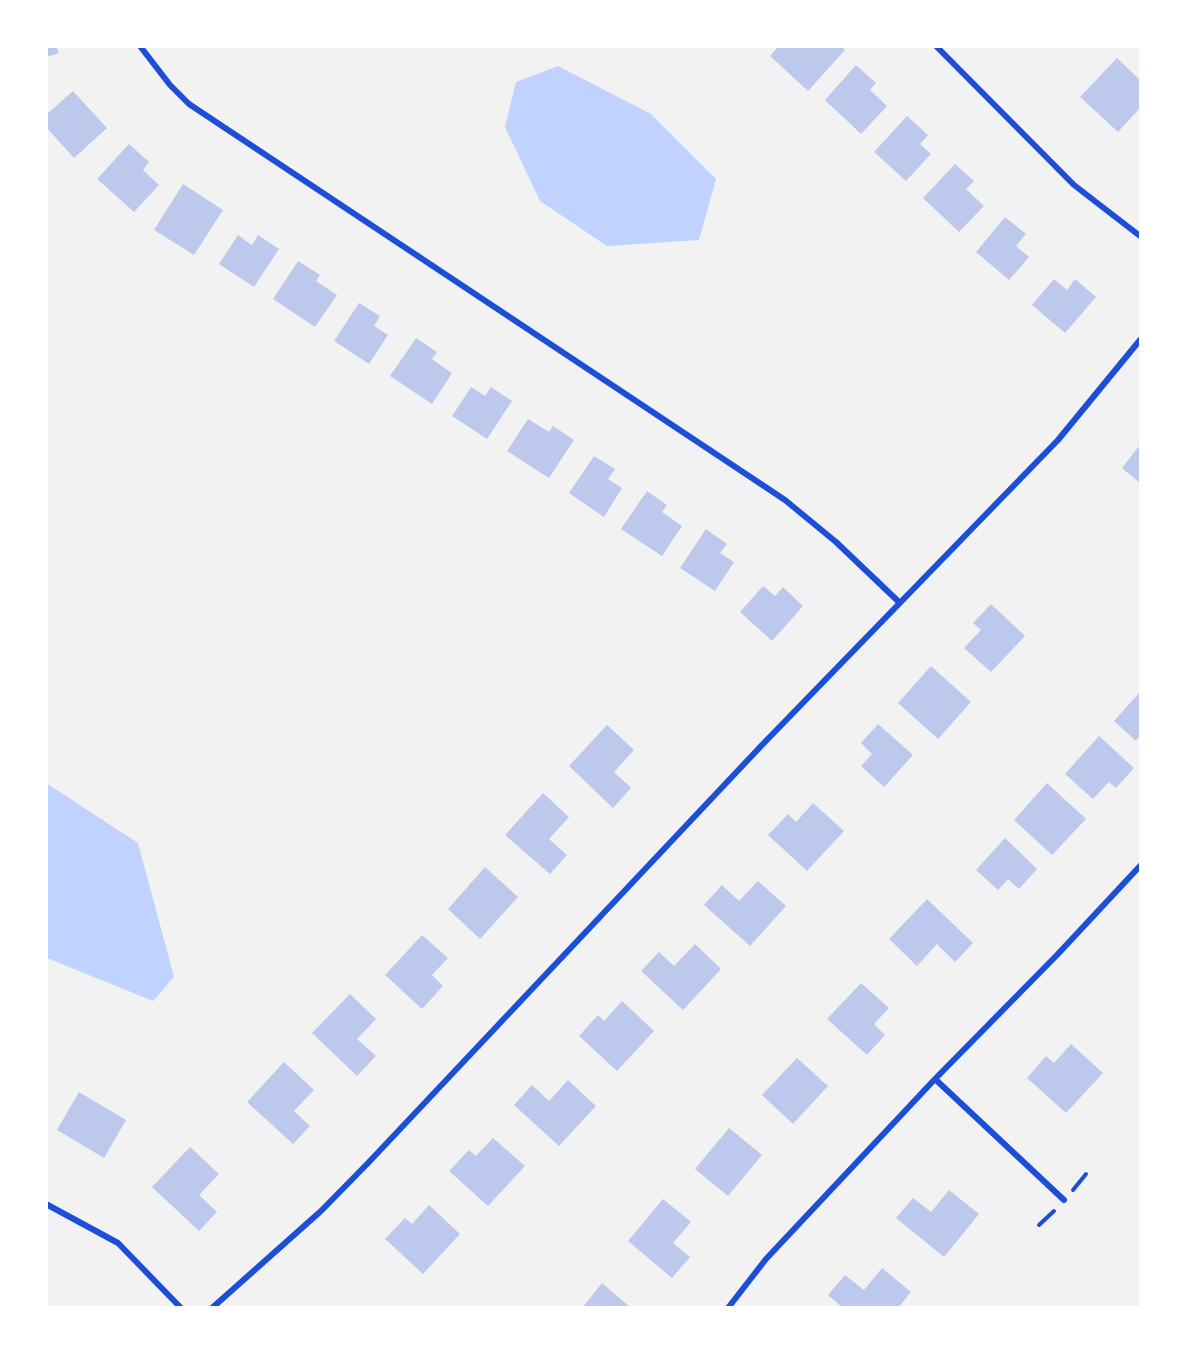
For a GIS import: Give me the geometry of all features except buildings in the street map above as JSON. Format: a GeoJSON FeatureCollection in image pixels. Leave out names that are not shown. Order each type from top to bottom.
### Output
{"type":"FeatureCollection","features":[{"type":"Feature","properties":{"kind":"street"},"geometry":{"type":"LineString","coordinates":[[140,46],[170,85],[189,104],[785,500],[836,542],[900,603]]}},
{"type":"Feature","properties":{"kind":"street"},"geometry":{"type":"LineString","coordinates":[[936,46],[1074,185],[1140,237]]}},
{"type":"Feature","properties":{"kind":"street"},"geometry":{"type":"LineString","coordinates":[[212,1308],[321,1211],[746,763],[1058,440],[1140,340]]}},
{"type":"Feature","properties":{"kind":"street"},"geometry":{"type":"LineString","coordinates":[[728,1308],[766,1259],[1140,866]]}},
{"type":"Feature","properties":{"kind":"street"},"geometry":{"type":"LineString","coordinates":[[935,1079],[1064,1200]]}},
{"type":"Feature","properties":{"kind":"street"},"geometry":{"type":"LineString","coordinates":[[46,1204],[118,1242],[181,1308]]}},
{"type":"Feature","properties":{"kind":"water"},"geometry":{"type":"Polygon","coordinates":[[[558,66],[651,114],[716,179],[699,240],[607,246],[540,201],[505,127],[516,82],[558,66]]]}},
{"type":"Feature","properties":{"kind":"water"},"geometry":{"type":"Polygon","coordinates":[[[46,783],[138,843],[174,977],[153,1001],[47,958],[46,783]]]}}]}
